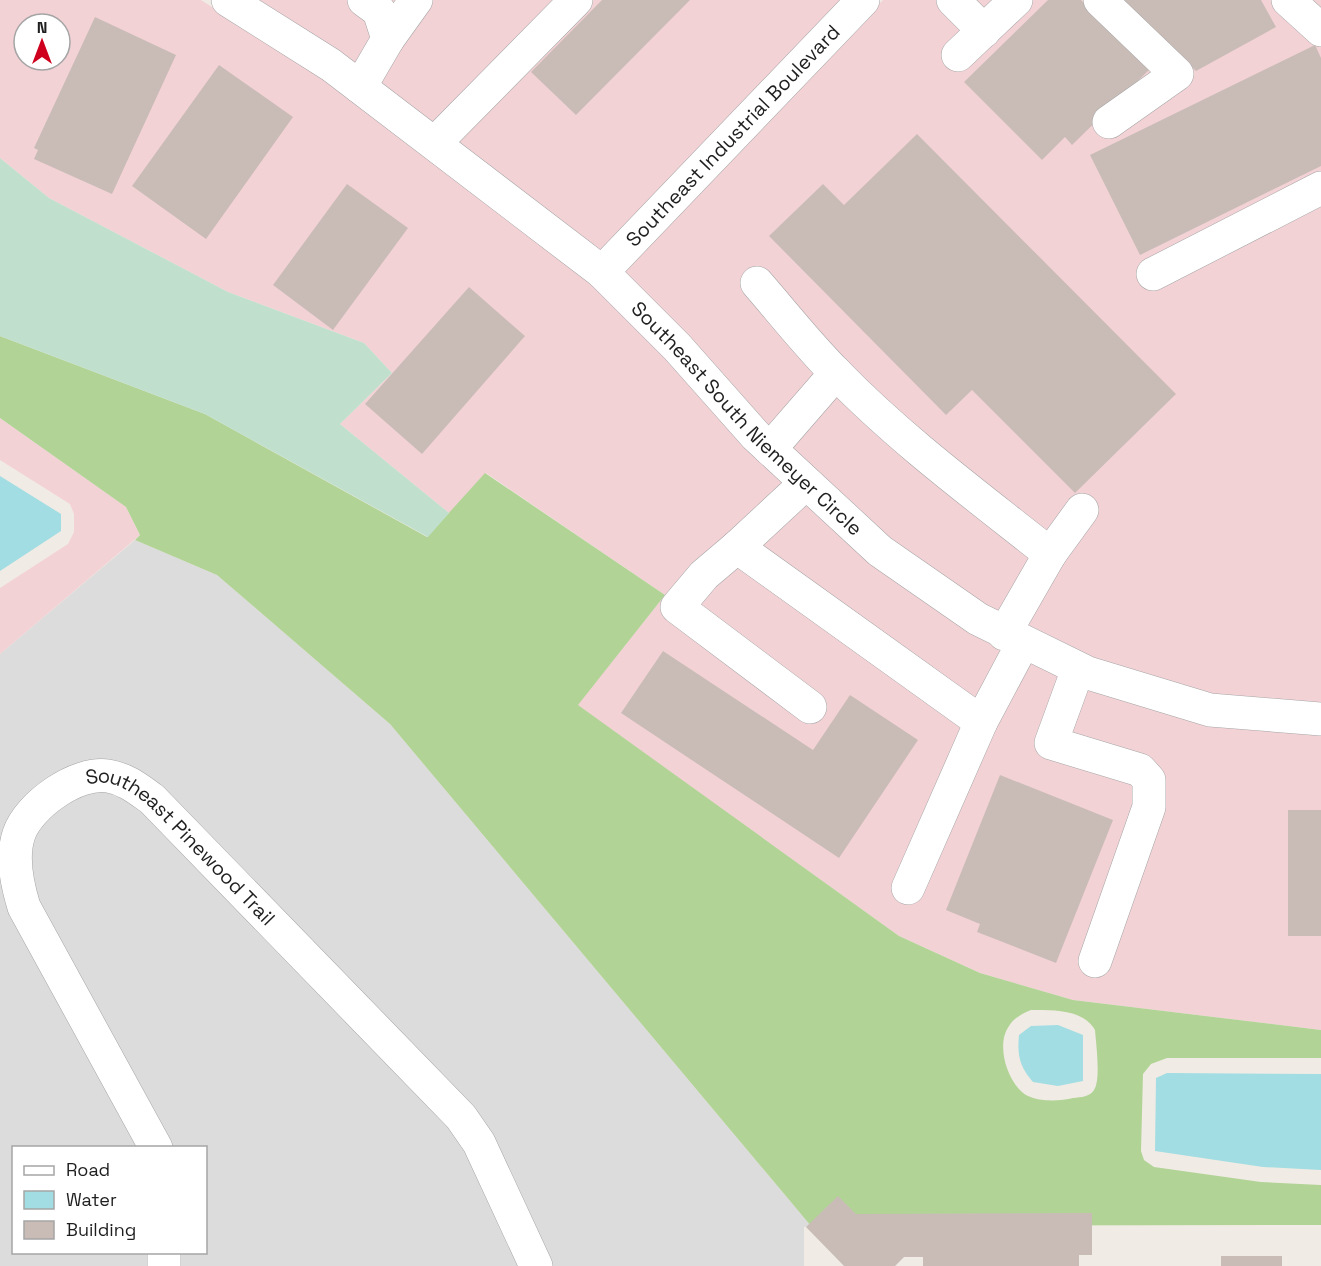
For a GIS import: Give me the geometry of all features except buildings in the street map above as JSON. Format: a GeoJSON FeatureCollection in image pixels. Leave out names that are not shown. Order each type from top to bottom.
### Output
{"type":"FeatureCollection","features":[{"type":"Feature","properties":{"kind":"street","name":"Southeast South Niemeyer Circle"},"geometry":{"type":"LineString","coordinates":[[228,0],[331,65],[602,272],[677,347],[770,449],[880,551],[1013,638],[1078,669],[1210,710],[1321,719]]}},
{"type":"Feature","properties":{"kind":"street"},"geometry":{"type":"LineString","coordinates":[[364,0],[379,11],[388,39]]}},
{"type":"Feature","properties":{"kind":"street"},"geometry":{"type":"LineString","coordinates":[[360,87],[388,39],[416,0]]}},
{"type":"Feature","properties":{"kind":"street"},"geometry":{"type":"LineString","coordinates":[[435,143],[576,0]]}},
{"type":"Feature","properties":{"kind":"street"},"geometry":{"type":"LineString","coordinates":[[953,0],[984,30]]}},
{"type":"Feature","properties":{"kind":"street"},"geometry":{"type":"LineString","coordinates":[[958,55],[1016,0]]}},
{"type":"Feature","properties":{"kind":"street"},"geometry":{"type":"LineString","coordinates":[[1100,0],[1177,74],[1109,122]]}},
{"type":"Feature","properties":{"kind":"street"},"geometry":{"type":"LineString","coordinates":[[1294,2],[1321,30]]}},
{"type":"Feature","properties":{"kind":"street","name":"Southeast Industrial Boulevard"},"geometry":{"type":"LineString","coordinates":[[602,272],[847,6]]}},
{"type":"Feature","properties":{"kind":"street"},"geometry":{"type":"LineString","coordinates":[[1153,274],[1321,188]]}},
{"type":"Feature","properties":{"kind":"street"},"geometry":{"type":"LineString","coordinates":[[757,283],[836,373],[920,450],[1050,554]]}},
{"type":"Feature","properties":{"kind":"street"},"geometry":{"type":"LineString","coordinates":[[770,449],[836,373]]}},
{"type":"Feature","properties":{"kind":"street"},"geometry":{"type":"LineString","coordinates":[[806,483],[704,575],[677,607],[810,707]]}},
{"type":"Feature","properties":{"kind":"street"},"geometry":{"type":"LineString","coordinates":[[908,888],[981,722],[1013,638],[1050,554],[1082,510]]}},
{"type":"Feature","properties":{"kind":"street"},"geometry":{"type":"LineString","coordinates":[[737,547],[981,722]]}},
{"type":"Feature","properties":{"kind":"street"},"geometry":{"type":"LineString","coordinates":[[1078,669],[1051,743],[1140,770],[1149,780],[1149,807],[1095,961]]}},
{"type":"Feature","properties":{"kind":"street","name":"Southeast Pinewood Trail"},"geometry":{"type":"LineString","coordinates":[[155,1146],[24,907],[17,884],[16,856],[20,833],[34,810],[66,784],[106,776],[130,782],[152,799],[461,1117],[479,1143],[537,1266]]}},
{"type":"Feature","properties":{"kind":"shaded area"},"geometry":{"type":"Polygon","coordinates":[[[0,0],[201,0],[324,78],[593,284],[971,632],[1321,734],[1321,1030],[1073,1000],[980,973],[899,936],[577,705],[665,595],[486,473],[449,513],[340,424],[392,373],[364,343],[228,292],[49,198],[0,158],[0,0]]]}},
{"type":"Feature","properties":{"kind":"shaded area"},"geometry":{"type":"Polygon","coordinates":[[[256,0],[843,0],[601,253],[256,0]]]}},
{"type":"Feature","properties":{"kind":"shaded area"},"geometry":{"type":"Polygon","coordinates":[[[883,0],[1321,0],[1321,703],[1212,695],[1092,659],[1009,620],[888,539],[765,425],[622,272],[883,0]]]}},
{"type":"Feature","properties":{"kind":"shaded area"},"geometry":{"type":"Polygon","coordinates":[[[0,418],[126,507],[140,535],[0,654],[0,588],[68,544],[74,532],[74,514],[70,504],[0,460],[0,418]]]}},
{"type":"Feature","properties":{"kind":"shaded area"},"geometry":{"type":"Polygon","coordinates":[[[135,540],[217,575],[390,724],[811,1226],[804,1227],[804,1266],[0,1266],[0,654],[135,540]]]}},
{"type":"Feature","properties":{"kind":"green space"},"geometry":{"type":"Polygon","coordinates":[[[0,158],[49,198],[228,292],[364,343],[392,373],[340,424],[449,513],[428,537],[205,414],[0,336],[0,158]]]}},
{"type":"Feature","properties":{"kind":"green space"},"geometry":{"type":"Polygon","coordinates":[[[0,336],[205,414],[427,537],[485,473],[665,595],[578,705],[899,936],[980,973],[1073,1000],[1321,1030],[1321,1058],[1167,1058],[1151,1064],[1143,1074],[1141,1151],[1144,1160],[1154,1167],[1261,1182],[1321,1185],[1321,1225],[811,1226],[390,724],[217,575],[135,540],[140,535],[126,507],[0,418],[0,336]],[[1031,1010],[1018,1016],[1005,1034],[1003,1044],[1006,1064],[1015,1084],[1028,1096],[1038,1099],[1063,1100],[1090,1094],[1094,1090],[1097,1078],[1095,1030],[1090,1023],[1075,1014],[1031,1010]]]}},
{"type":"Feature","properties":{"kind":"water"},"geometry":{"type":"Polygon","coordinates":[[[0,476],[61,514],[61,531],[0,571],[0,476]]]}},
{"type":"Feature","properties":{"kind":"water"},"geometry":{"type":"Polygon","coordinates":[[[1058,1025],[1083,1035],[1083,1081],[1058,1086],[1033,1082],[1020,1061],[1019,1035],[1031,1026],[1058,1025]]]}},
{"type":"Feature","properties":{"kind":"water"},"geometry":{"type":"Polygon","coordinates":[[[1167,1073],[1321,1074],[1321,1170],[1263,1167],[1155,1151],[1156,1078],[1167,1073]]]}}]}
